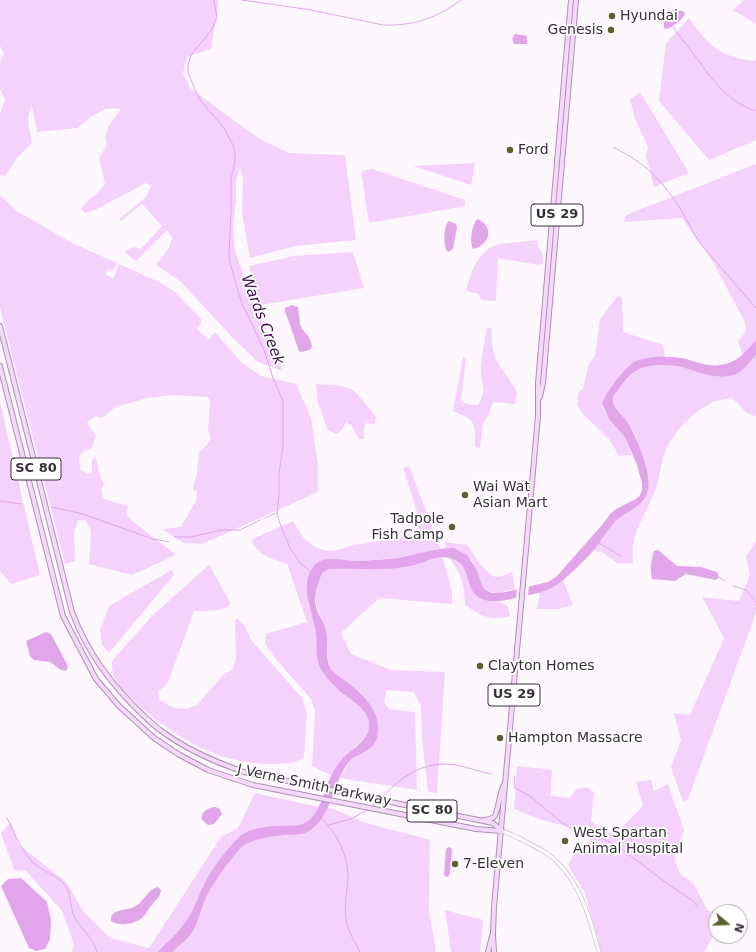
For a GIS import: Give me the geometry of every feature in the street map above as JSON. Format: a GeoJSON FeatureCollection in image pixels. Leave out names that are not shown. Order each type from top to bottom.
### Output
{"type":"FeatureCollection","features":[{"type":"Feature","properties":{"kind":"main road","name":"US 29"},"geometry":{"type":"LineString","coordinates":[[494,952],[493,934],[506,781],[539,405],[545,359],[546,321],[566,86],[571,0]]}},
{"type":"Feature","properties":{"kind":"main road","name":"US 29"},"geometry":{"type":"LineString","coordinates":[[570,33],[576,0]]}},
{"type":"Feature","properties":{"kind":"main road","name":"US 29"},"geometry":{"type":"LineString","coordinates":[[539,405],[538,382],[546,321]]}},
{"type":"Feature","properties":{"kind":"main road","name":"J Verne Smith Parkway"},"geometry":{"type":"LineString","coordinates":[[0,326],[72,612],[79,630],[105,672],[125,697],[159,730],[182,744],[227,766],[244,772],[493,823],[502,831]]}},
{"type":"Feature","properties":{"kind":"main road"},"geometry":{"type":"LineString","coordinates":[[540,359],[545,359]]}},
{"type":"Feature","properties":{"kind":"main road","name":"J Verne Smith Parkway"},"geometry":{"type":"LineString","coordinates":[[0,366],[62,616],[96,679],[119,706],[154,738],[178,754],[208,770],[253,785],[476,829],[502,831]]}},
{"type":"Feature","properties":{"kind":"main road"},"geometry":{"type":"LineString","coordinates":[[483,821],[491,819],[496,815],[500,795],[506,781]]}},
{"type":"Feature","properties":{"kind":"main road","name":"US 29"},"geometry":{"type":"LineString","coordinates":[[488,952],[493,934]]}},
{"type":"Feature","properties":{"kind":"street"},"geometry":{"type":"LineString","coordinates":[[502,831],[512,834],[544,851],[562,866],[572,880],[586,911],[599,952]]}},
{"type":"Feature","properties":{"kind":"shaded area"},"geometry":{"type":"Polygon","coordinates":[[[0,0],[219,0],[211,49],[187,57],[183,73],[190,88],[258,138],[289,153],[345,155],[356,240],[296,246],[250,258],[242,213],[243,178],[240,169],[236,180],[236,201],[233,228],[235,251],[250,294],[277,352],[282,371],[258,362],[234,339],[180,281],[156,265],[169,248],[172,238],[167,230],[136,261],[124,252],[133,247],[141,249],[162,226],[142,204],[121,221],[119,219],[146,197],[151,186],[146,183],[93,211],[85,213],[81,209],[86,202],[100,191],[105,184],[99,158],[107,145],[107,131],[120,110],[117,108],[105,109],[92,116],[77,128],[37,132],[32,106],[28,119],[32,143],[17,158],[5,176],[0,175],[0,113],[5,99],[0,89],[0,62],[4,53],[0,46],[0,0]]]}},
{"type":"Feature","properties":{"kind":"shaded area"},"geometry":{"type":"Polygon","coordinates":[[[744,0],[756,0],[756,24],[733,10],[744,0]]]}},
{"type":"Feature","properties":{"kind":"shaded area"},"geometry":{"type":"Polygon","coordinates":[[[667,10],[683,11],[685,14],[677,23],[667,29],[664,28],[663,19],[667,10]]]}},
{"type":"Feature","properties":{"kind":"shaded area"},"geometry":{"type":"Polygon","coordinates":[[[689,18],[709,43],[723,53],[741,59],[753,61],[756,59],[756,140],[709,160],[659,101],[666,43],[689,18]]]}},
{"type":"Feature","properties":{"kind":"shaded area"},"geometry":{"type":"Polygon","coordinates":[[[515,34],[527,36],[527,44],[514,44],[512,39],[515,34]]]}},
{"type":"Feature","properties":{"kind":"shaded area"},"geometry":{"type":"Polygon","coordinates":[[[640,92],[689,173],[654,187],[646,156],[648,147],[635,119],[630,100],[640,92]]]}},
{"type":"Feature","properties":{"kind":"shaded area"},"geometry":{"type":"Polygon","coordinates":[[[475,163],[471,185],[413,166],[475,163]]]}},
{"type":"Feature","properties":{"kind":"shaded area"},"geometry":{"type":"Polygon","coordinates":[[[756,164],[756,340],[743,355],[738,342],[746,331],[745,322],[713,262],[682,218],[624,222],[626,215],[756,164]]]}},
{"type":"Feature","properties":{"kind":"shaded area"},"geometry":{"type":"Polygon","coordinates":[[[372,169],[465,200],[465,206],[369,223],[361,171],[372,169]]]}},
{"type":"Feature","properties":{"kind":"shaded area"},"geometry":{"type":"Polygon","coordinates":[[[0,195],[17,211],[72,243],[117,263],[113,271],[109,269],[105,274],[113,279],[119,264],[159,282],[174,291],[202,320],[197,329],[208,339],[215,332],[241,362],[261,376],[296,384],[311,418],[318,465],[318,492],[202,544],[184,543],[162,529],[181,527],[196,501],[197,492],[193,489],[197,473],[199,453],[210,441],[208,430],[210,399],[207,397],[172,395],[147,398],[115,407],[102,418],[95,416],[87,423],[96,436],[92,448],[84,451],[79,457],[80,469],[87,474],[92,473],[92,460],[96,457],[99,473],[104,484],[101,490],[103,498],[128,506],[126,514],[131,520],[176,555],[132,575],[89,564],[91,531],[86,521],[78,520],[74,533],[75,561],[65,564],[0,307],[0,195]]]}},
{"type":"Feature","properties":{"kind":"shaded area"},"geometry":{"type":"Polygon","coordinates":[[[477,219],[487,226],[488,236],[483,244],[473,249],[471,242],[472,234],[477,219]]]}},
{"type":"Feature","properties":{"kind":"shaded area"},"geometry":{"type":"Polygon","coordinates":[[[449,221],[456,224],[457,227],[453,249],[448,252],[445,245],[444,236],[449,221]]]}},
{"type":"Feature","properties":{"kind":"shaded area"},"geometry":{"type":"Polygon","coordinates":[[[537,240],[538,248],[542,252],[543,264],[539,265],[498,258],[496,301],[481,300],[479,294],[466,291],[476,264],[484,252],[500,244],[537,240]]]}},
{"type":"Feature","properties":{"kind":"shaded area"},"geometry":{"type":"Polygon","coordinates":[[[353,252],[364,288],[260,305],[249,266],[295,256],[353,252]]]}},
{"type":"Feature","properties":{"kind":"shaded area"},"geometry":{"type":"Polygon","coordinates":[[[618,296],[622,297],[623,332],[663,345],[665,357],[644,359],[604,397],[603,402],[606,413],[623,435],[632,455],[619,456],[609,439],[581,412],[577,404],[578,393],[583,389],[588,366],[595,355],[600,319],[618,296]]]}},
{"type":"Feature","properties":{"kind":"shaded area"},"geometry":{"type":"Polygon","coordinates":[[[292,305],[298,307],[300,324],[302,329],[309,337],[312,346],[311,349],[302,352],[299,351],[285,311],[285,308],[292,305]]]}},
{"type":"Feature","properties":{"kind":"shaded area"},"geometry":{"type":"Polygon","coordinates":[[[487,327],[492,329],[493,350],[498,364],[517,392],[515,404],[493,402],[488,416],[483,423],[480,448],[475,447],[475,432],[471,420],[453,411],[463,357],[466,358],[461,401],[471,405],[478,405],[482,396],[481,364],[487,327]]]}},
{"type":"Feature","properties":{"kind":"shaded area"},"geometry":{"type":"Polygon","coordinates":[[[756,340],[756,355],[748,365],[738,373],[730,376],[723,377],[708,375],[677,366],[658,365],[638,370],[624,382],[614,395],[613,402],[631,428],[641,450],[646,465],[648,478],[647,495],[638,506],[613,524],[594,550],[572,573],[552,588],[535,594],[496,602],[486,601],[477,596],[473,591],[462,565],[457,561],[446,557],[397,568],[329,569],[322,573],[315,603],[326,630],[329,665],[333,671],[357,690],[371,706],[377,718],[377,738],[371,748],[348,763],[343,771],[327,809],[315,826],[302,834],[279,835],[263,838],[252,841],[243,846],[212,887],[189,937],[172,952],[158,952],[187,920],[211,873],[223,855],[237,839],[251,830],[303,824],[309,820],[318,809],[332,774],[337,766],[343,758],[360,743],[368,732],[369,725],[366,714],[357,704],[331,683],[318,662],[316,634],[307,589],[307,581],[313,567],[317,563],[327,559],[356,561],[391,559],[435,550],[454,548],[467,555],[477,570],[483,588],[492,593],[506,592],[548,582],[557,576],[611,513],[636,499],[642,490],[642,483],[637,465],[628,444],[624,436],[609,419],[602,403],[621,374],[634,362],[652,357],[681,358],[710,365],[730,363],[739,358],[756,340]]]}},
{"type":"Feature","properties":{"kind":"shaded area"},"geometry":{"type":"Polygon","coordinates":[[[756,355],[756,416],[745,411],[735,400],[731,398],[713,402],[697,412],[678,431],[664,455],[656,488],[635,538],[633,547],[633,563],[617,563],[602,552],[594,550],[616,521],[625,513],[642,503],[648,492],[644,464],[636,436],[614,404],[613,397],[618,389],[634,372],[646,367],[672,365],[720,377],[738,373],[747,366],[756,355]]]}},
{"type":"Feature","properties":{"kind":"shaded area"},"geometry":{"type":"Polygon","coordinates":[[[316,384],[347,387],[354,391],[364,402],[376,417],[375,424],[365,422],[364,439],[359,439],[352,426],[346,422],[342,430],[337,434],[328,430],[318,403],[316,384]]]}},
{"type":"Feature","properties":{"kind":"shaded area"},"geometry":{"type":"Polygon","coordinates":[[[0,402],[40,575],[11,584],[0,571],[0,402]]]}},
{"type":"Feature","properties":{"kind":"shaded area"},"geometry":{"type":"Polygon","coordinates":[[[409,466],[441,550],[388,559],[357,561],[327,559],[308,604],[316,629],[317,642],[331,683],[362,709],[367,715],[370,725],[366,737],[342,759],[332,776],[312,766],[315,711],[311,699],[274,657],[265,643],[266,634],[307,622],[287,564],[266,556],[258,550],[251,540],[293,521],[305,539],[315,547],[331,551],[343,549],[349,546],[418,534],[419,518],[403,468],[409,466]]]}},
{"type":"Feature","properties":{"kind":"shaded area"},"geometry":{"type":"Polygon","coordinates":[[[756,541],[756,613],[688,799],[683,802],[671,767],[681,740],[674,713],[690,715],[724,638],[702,597],[739,601],[750,575],[746,557],[756,541]]]}},
{"type":"Feature","properties":{"kind":"shaded area"},"geometry":{"type":"Polygon","coordinates":[[[444,542],[467,545],[484,569],[493,576],[499,577],[512,572],[515,589],[497,593],[487,591],[483,588],[477,570],[471,559],[449,548],[446,549],[444,542]]]}},
{"type":"Feature","properties":{"kind":"shaded area"},"geometry":{"type":"Polygon","coordinates":[[[658,550],[677,566],[701,567],[717,572],[719,577],[716,580],[686,574],[675,581],[652,579],[652,558],[654,551],[658,550]]]}},
{"type":"Feature","properties":{"kind":"shaded area"},"geometry":{"type":"Polygon","coordinates":[[[443,558],[452,592],[452,604],[379,598],[341,633],[351,654],[391,670],[445,672],[437,793],[428,792],[422,738],[421,707],[414,692],[387,690],[384,702],[389,709],[415,712],[417,790],[340,778],[349,762],[374,744],[367,701],[360,692],[335,674],[330,667],[326,629],[315,599],[320,577],[322,573],[329,569],[377,569],[404,567],[443,558]]]}},
{"type":"Feature","properties":{"kind":"shaded area"},"geometry":{"type":"Polygon","coordinates":[[[450,558],[463,566],[471,587],[479,597],[486,601],[501,603],[508,606],[510,616],[503,618],[491,618],[465,605],[462,580],[450,558]]]}},
{"type":"Feature","properties":{"kind":"shaded area"},"geometry":{"type":"Polygon","coordinates":[[[209,565],[231,604],[218,610],[194,611],[169,680],[165,686],[158,691],[159,700],[174,708],[187,709],[197,705],[223,675],[233,669],[236,657],[235,621],[237,618],[244,625],[252,641],[302,698],[307,715],[304,757],[300,759],[285,763],[253,763],[218,755],[202,748],[186,740],[155,719],[120,687],[114,675],[112,661],[153,615],[209,565]]]}},
{"type":"Feature","properties":{"kind":"shaded area"},"geometry":{"type":"Polygon","coordinates":[[[172,570],[174,575],[109,653],[102,645],[100,630],[109,606],[172,570]]]}},
{"type":"Feature","properties":{"kind":"shaded area"},"geometry":{"type":"Polygon","coordinates":[[[563,580],[573,605],[558,609],[537,609],[540,592],[548,590],[563,580]]]}},
{"type":"Feature","properties":{"kind":"shaded area"},"geometry":{"type":"Polygon","coordinates":[[[46,632],[51,634],[67,664],[68,668],[66,671],[61,670],[50,662],[34,660],[30,656],[26,641],[46,632]]]}},
{"type":"Feature","properties":{"kind":"shaded area"},"geometry":{"type":"Polygon","coordinates":[[[517,766],[552,770],[550,796],[569,798],[577,789],[586,787],[594,792],[591,821],[605,833],[616,833],[643,806],[636,782],[651,780],[654,791],[668,784],[684,830],[675,861],[680,874],[693,883],[708,911],[709,944],[704,952],[601,952],[585,893],[568,865],[574,855],[590,842],[589,832],[542,820],[514,809],[517,766]]]}},
{"type":"Feature","properties":{"kind":"shaded area"},"geometry":{"type":"Polygon","coordinates":[[[255,793],[334,809],[363,822],[430,840],[429,910],[436,952],[72,952],[74,945],[62,911],[26,871],[14,870],[1,833],[11,822],[19,845],[66,882],[83,911],[110,938],[149,948],[221,837],[238,828],[255,793]]]}},
{"type":"Feature","properties":{"kind":"shaded area"},"geometry":{"type":"Polygon","coordinates":[[[217,807],[222,814],[214,824],[208,825],[202,820],[202,815],[206,810],[217,807]]]}},
{"type":"Feature","properties":{"kind":"shaded area"},"geometry":{"type":"Polygon","coordinates":[[[449,847],[452,850],[450,873],[448,877],[444,874],[446,849],[449,847]]]}},
{"type":"Feature","properties":{"kind":"shaded area"},"geometry":{"type":"Polygon","coordinates":[[[21,878],[47,902],[51,920],[50,939],[45,949],[36,951],[29,948],[1,886],[8,879],[21,878]]]}},
{"type":"Feature","properties":{"kind":"shaded area"},"geometry":{"type":"Polygon","coordinates":[[[158,887],[161,890],[160,895],[141,919],[128,924],[119,924],[111,921],[111,917],[115,912],[133,908],[151,890],[158,887]]]}},
{"type":"Feature","properties":{"kind":"shaded area"},"geometry":{"type":"Polygon","coordinates":[[[445,910],[483,920],[480,952],[451,952],[445,910]]]}},
{"type":"Feature","properties":{"kind":"pier"},"geometry":{"type":"Polygon","coordinates":[[[529,583],[528,597],[516,600],[517,586],[529,583]]]}},
{"type":"Feature","properties":{"kind":"waterway","name":"Wards Creek"},"geometry":{"type":"LineString","coordinates":[[214,0],[217,17],[210,32],[191,55],[188,65],[188,72],[201,101],[224,128],[235,152],[231,180],[230,263],[241,301],[264,350],[273,378],[283,401],[283,445],[279,473],[277,513],[279,521],[290,548],[300,563],[310,571]]}},
{"type":"Feature","properties":{"kind":"waterway"},"geometry":{"type":"LineString","coordinates":[[242,0],[311,10],[383,25],[405,24],[425,20],[443,12],[461,0]]}},
{"type":"Feature","properties":{"kind":"waterway"},"geometry":{"type":"LineString","coordinates":[[673,27],[718,86],[735,101],[756,111]]}},
{"type":"Feature","properties":{"kind":"waterway"},"geometry":{"type":"LineString","coordinates":[[613,147],[634,159],[651,172],[680,208],[700,243],[756,308]]}},
{"type":"Feature","properties":{"kind":"waterway"},"geometry":{"type":"LineString","coordinates":[[0,501],[21,504]]}},
{"type":"Feature","properties":{"kind":"waterway"},"geometry":{"type":"LineString","coordinates":[[52,507],[83,514],[153,539],[169,542]]}},
{"type":"Feature","properties":{"kind":"waterway"},"geometry":{"type":"LineString","coordinates":[[265,518],[276,513]]}},
{"type":"Feature","properties":{"kind":"waterway"},"geometry":{"type":"LineString","coordinates":[[174,537],[190,537],[222,530],[240,530],[260,520]]}},
{"type":"Feature","properties":{"kind":"waterway"},"geometry":{"type":"LineString","coordinates":[[599,543],[621,556]]}},
{"type":"Feature","properties":{"kind":"waterway"},"geometry":{"type":"LineString","coordinates":[[719,577],[725,581]]}},
{"type":"Feature","properties":{"kind":"waterway"},"geometry":{"type":"LineString","coordinates":[[733,586],[746,590],[756,602]]}},
{"type":"Feature","properties":{"kind":"waterway"},"geometry":{"type":"LineString","coordinates":[[380,799],[405,777],[433,765],[456,765],[492,774]]}},
{"type":"Feature","properties":{"kind":"waterway"},"geometry":{"type":"LineString","coordinates":[[514,776],[515,788],[531,797],[561,822],[576,832],[601,838],[618,846],[669,885],[692,900],[697,906]]}},
{"type":"Feature","properties":{"kind":"waterway"},"geometry":{"type":"LineString","coordinates":[[371,807],[378,801]]}},
{"type":"Feature","properties":{"kind":"waterway"},"geometry":{"type":"LineString","coordinates":[[329,825],[351,819],[369,809]]}},
{"type":"Feature","properties":{"kind":"waterway"},"geometry":{"type":"LineString","coordinates":[[7,818],[27,856],[36,865],[58,879],[67,888],[74,916],[92,941],[97,952]]}},
{"type":"Feature","properties":{"kind":"waterway"},"geometry":{"type":"LineString","coordinates":[[321,818],[332,830],[344,853],[348,878],[345,907],[346,918],[354,942],[360,952]]}},
{"type":"Feature","properties":{"kind":"place","name":"Hyundai"},"geometry":{"type":"Point","coordinates":[612,16]}},
{"type":"Feature","properties":{"kind":"place","name":"Genesis"},"geometry":{"type":"Point","coordinates":[611,30]}},
{"type":"Feature","properties":{"kind":"place","name":"Ford"},"geometry":{"type":"Point","coordinates":[510,150]}},
{"type":"Feature","properties":{"kind":"place","name":"Wai Wat Asian Mart"},"geometry":{"type":"Point","coordinates":[465,495]}},
{"type":"Feature","properties":{"kind":"place","name":"Tadpole Fish Camp"},"geometry":{"type":"Point","coordinates":[452,527]}},
{"type":"Feature","properties":{"kind":"place","name":"Clayton Homes"},"geometry":{"type":"Point","coordinates":[480,666]}},
{"type":"Feature","properties":{"kind":"place","name":"Hampton Massacre"},"geometry":{"type":"Point","coordinates":[500,738]}},
{"type":"Feature","properties":{"kind":"place","name":"West Spartan Animal Hospital"},"geometry":{"type":"Point","coordinates":[565,841]}},
{"type":"Feature","properties":{"kind":"place","name":"7-Eleven"},"geometry":{"type":"Point","coordinates":[455,864]}}]}
